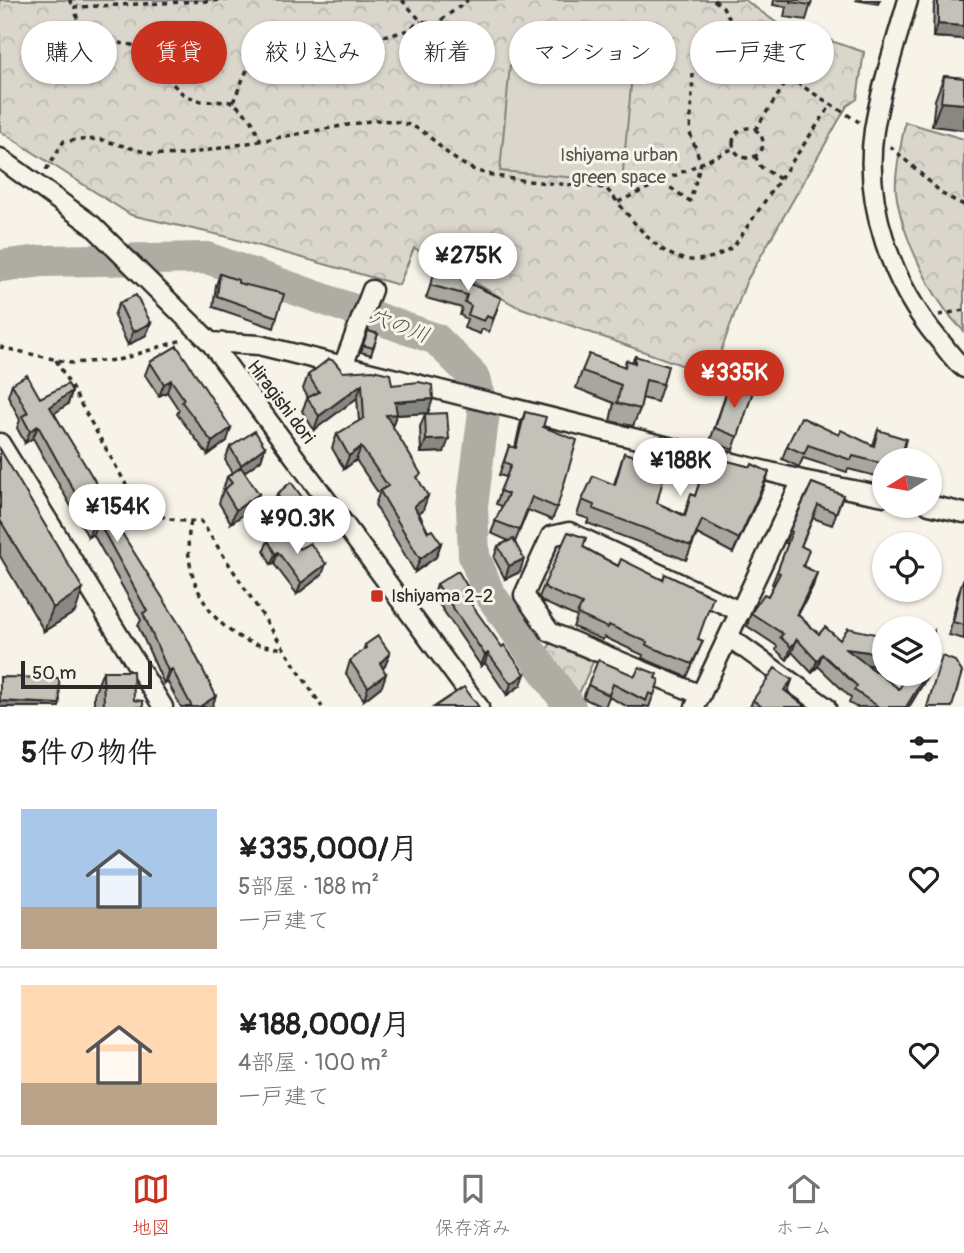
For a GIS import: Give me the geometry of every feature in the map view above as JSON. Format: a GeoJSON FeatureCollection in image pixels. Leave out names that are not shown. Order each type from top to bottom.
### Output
{"type":"FeatureCollection","features":[{"type":"Feature","properties":{"kind":"street"},"geometry":{"type":"LineString","coordinates":[[908,0],[874,132],[874,178],[881,233],[895,273],[921,319],[964,368]]}},
{"type":"Feature","properties":{"kind":"street","name":"Hiragishi dori"},"geometry":{"type":"LineString","coordinates":[[2,160],[92,225],[210,342],[479,707]]}},
{"type":"Feature","properties":{"kind":"street"},"geometry":{"type":"LineString","coordinates":[[344,366],[372,290]]}},
{"type":"Feature","properties":{"kind":"street"},"geometry":{"type":"LineString","coordinates":[[210,342],[259,345],[802,480],[872,494]]}},
{"type":"Feature","properties":{"kind":"street"},"geometry":{"type":"LineString","coordinates":[[0,443],[163,707]]}},
{"type":"Feature","properties":{"kind":"street"},"geometry":{"type":"LineString","coordinates":[[741,612],[569,532],[551,536],[524,595],[550,632],[698,701],[741,612],[802,480]]}},
{"type":"Feature","properties":{"kind":"street"},"geometry":{"type":"LineString","coordinates":[[942,508],[964,513]]}},
{"type":"Feature","properties":{"kind":"street"},"geometry":{"type":"LineString","coordinates":[[729,637],[826,707]]}},
{"type":"Feature","properties":{"kind":"path"},"geometry":{"type":"LineString","coordinates":[[69,0],[75,7],[79,28],[86,38],[132,45],[184,94],[201,101],[233,102],[251,119],[261,141]]}},
{"type":"Feature","properties":{"kind":"path"},"geometry":{"type":"LineString","coordinates":[[75,7],[228,0]]}},
{"type":"Feature","properties":{"kind":"path"},"geometry":{"type":"LineString","coordinates":[[402,0],[421,21]]}},
{"type":"Feature","properties":{"kind":"path"},"geometry":{"type":"LineString","coordinates":[[440,21],[468,0]]}},
{"type":"Feature","properties":{"kind":"path"},"geometry":{"type":"LineString","coordinates":[[715,0],[723,7],[731,21]]}},
{"type":"Feature","properties":{"kind":"path"},"geometry":{"type":"LineString","coordinates":[[233,102],[250,64],[274,51],[399,32]]}},
{"type":"Feature","properties":{"kind":"path"},"geometry":{"type":"LineString","coordinates":[[662,182],[690,201],[701,163],[690,133],[692,84]]}},
{"type":"Feature","properties":{"kind":"path"},"geometry":{"type":"LineString","coordinates":[[755,130],[785,84]]}},
{"type":"Feature","properties":{"kind":"path"},"geometry":{"type":"LineString","coordinates":[[798,84],[874,132],[944,195],[964,205]]}},
{"type":"Feature","properties":{"kind":"path"},"geometry":{"type":"LineString","coordinates":[[37,184],[64,141],[87,137],[152,154],[182,155],[375,120],[393,120],[414,124],[469,167],[497,175],[606,188],[655,247],[678,259],[716,258],[734,246],[831,105]]}},
{"type":"Feature","properties":{"kind":"path"},"geometry":{"type":"LineString","coordinates":[[734,148],[737,133],[745,128],[755,130],[761,136],[762,145],[755,156]]}},
{"type":"Feature","properties":{"kind":"path"},"geometry":{"type":"LineString","coordinates":[[618,202],[734,148]]}},
{"type":"Feature","properties":{"kind":"path"},"geometry":{"type":"LineString","coordinates":[[734,148],[741,155],[755,156]]}},
{"type":"Feature","properties":{"kind":"path"},"geometry":{"type":"LineString","coordinates":[[755,156],[761,167],[780,179]]}},
{"type":"Feature","properties":{"kind":"path"},"geometry":{"type":"LineString","coordinates":[[0,347],[71,363],[118,360],[182,340]]}},
{"type":"Feature","properties":{"kind":"path"},"geometry":{"type":"LineString","coordinates":[[56,360],[138,501],[162,518],[201,521],[322,707]]}},
{"type":"Feature","properties":{"kind":"path"},"geometry":{"type":"LineString","coordinates":[[191,522],[186,542],[187,561],[204,600],[215,615],[247,640],[286,649]]}},
{"type":"Feature","properties":{"kind":"green space","name":"Ishiyama urban green space"},"geometry":{"type":"Polygon","coordinates":[[[0,0],[745,0],[774,21],[690,21],[690,84],[834,84],[834,42],[864,52],[857,99],[847,106],[746,282],[712,376],[516,306],[414,248],[399,285],[224,236],[131,215],[0,131],[0,0]]]}},
{"type":"Feature","properties":{"kind":"green space"},"geometry":{"type":"Polygon","coordinates":[[[509,76],[509,84],[631,84],[622,182],[500,171],[509,76]]]}},
{"type":"Feature","properties":{"kind":"green space"},"geometry":{"type":"Polygon","coordinates":[[[905,122],[964,139],[964,331],[952,319],[930,286],[904,228],[896,192],[896,175],[905,122]]]}},
{"type":"Feature","properties":{"kind":"green space"},"geometry":{"type":"Polygon","coordinates":[[[551,643],[593,662],[578,696],[546,651],[551,643]]]}},
{"type":"Feature","properties":{"kind":"building"},"geometry":{"type":"Polygon","coordinates":[[[790,0],[812,0],[811,5],[790,0]]]}},
{"type":"Feature","properties":{"kind":"building"},"geometry":{"type":"Polygon","coordinates":[[[938,0],[964,0],[964,26],[938,24],[938,0]]]}},
{"type":"Feature","properties":{"kind":"building"},"geometry":{"type":"Polygon","coordinates":[[[944,76],[964,78],[964,104],[941,102],[944,76]]]}},
{"type":"Feature","properties":{"kind":"building"},"geometry":{"type":"Polygon","coordinates":[[[437,267],[464,274],[462,280],[501,298],[493,319],[487,316],[484,321],[468,315],[471,306],[465,302],[467,295],[430,285],[437,267]]]}},
{"type":"Feature","properties":{"kind":"building"},"geometry":{"type":"Polygon","coordinates":[[[220,274],[238,280],[238,283],[284,294],[277,317],[217,296],[220,274]]]}},
{"type":"Feature","properties":{"kind":"building"},"geometry":{"type":"Polygon","coordinates":[[[136,295],[151,323],[133,332],[119,303],[136,295]]]}},
{"type":"Feature","properties":{"kind":"building"},"geometry":{"type":"Polygon","coordinates":[[[368,331],[378,334],[373,348],[363,345],[368,331]]]}},
{"type":"Feature","properties":{"kind":"building"},"geometry":{"type":"Polygon","coordinates":[[[177,346],[231,428],[212,442],[182,402],[184,399],[171,380],[164,384],[150,362],[177,346]]]}},
{"type":"Feature","properties":{"kind":"building"},"geometry":{"type":"Polygon","coordinates":[[[589,354],[625,367],[626,360],[635,363],[635,356],[668,366],[663,384],[646,380],[640,409],[617,403],[621,385],[582,371],[589,354]]]}},
{"type":"Feature","properties":{"kind":"building"},"geometry":{"type":"Polygon","coordinates":[[[329,359],[343,372],[373,370],[390,374],[392,385],[419,382],[432,385],[433,399],[395,402],[397,414],[386,415],[421,474],[417,477],[428,496],[414,506],[428,532],[432,530],[441,543],[420,559],[380,491],[388,486],[361,447],[349,456],[337,434],[364,418],[362,384],[319,416],[307,398],[319,392],[308,375],[329,359]]]}},
{"type":"Feature","properties":{"kind":"building"},"geometry":{"type":"Polygon","coordinates":[[[27,375],[40,398],[68,384],[72,391],[50,407],[98,486],[95,487],[125,538],[184,632],[216,696],[199,707],[192,707],[172,669],[168,671],[143,613],[147,611],[98,521],[93,525],[38,426],[30,431],[22,416],[28,413],[12,384],[27,375]]]}},
{"type":"Feature","properties":{"kind":"building"},"geometry":{"type":"Polygon","coordinates":[[[730,382],[753,391],[738,437],[715,428],[730,382]]]}},
{"type":"Feature","properties":{"kind":"building"},"geometry":{"type":"Polygon","coordinates":[[[525,412],[546,417],[543,427],[577,440],[557,508],[532,497],[519,530],[495,521],[508,494],[500,491],[511,465],[504,462],[509,446],[516,448],[525,412]]]}},
{"type":"Feature","properties":{"kind":"building"},"geometry":{"type":"Polygon","coordinates":[[[447,413],[449,439],[426,440],[425,414],[447,413]]]}},
{"type":"Feature","properties":{"kind":"building"},"geometry":{"type":"Polygon","coordinates":[[[801,417],[839,435],[841,430],[874,446],[878,430],[906,439],[904,448],[872,448],[872,461],[853,456],[851,460],[808,445],[804,454],[787,446],[801,417]]]}},
{"type":"Feature","properties":{"kind":"building"},"geometry":{"type":"Polygon","coordinates":[[[255,431],[265,447],[241,465],[230,447],[255,431]]]}},
{"type":"Feature","properties":{"kind":"building"},"geometry":{"type":"Polygon","coordinates":[[[0,449],[83,589],[53,608],[0,520],[0,449]]]}},
{"type":"Feature","properties":{"kind":"building"},"geometry":{"type":"Polygon","coordinates":[[[624,453],[667,464],[657,503],[685,516],[691,494],[695,496],[708,456],[751,467],[752,464],[769,472],[739,539],[702,520],[691,546],[593,509],[594,505],[582,500],[593,476],[615,485],[624,453]]]}},
{"type":"Feature","properties":{"kind":"building"},"geometry":{"type":"Polygon","coordinates":[[[241,467],[259,494],[236,510],[224,490],[232,483],[227,477],[241,467]]]}},
{"type":"Feature","properties":{"kind":"building"},"geometry":{"type":"Polygon","coordinates":[[[291,482],[307,504],[290,516],[277,494],[291,482]]]}},
{"type":"Feature","properties":{"kind":"building"},"geometry":{"type":"Polygon","coordinates":[[[812,483],[843,495],[836,513],[818,505],[801,546],[809,550],[803,566],[817,573],[797,614],[819,634],[825,627],[840,640],[848,628],[872,633],[872,652],[846,649],[872,669],[872,686],[895,686],[899,689],[901,686],[919,686],[906,707],[879,707],[854,690],[857,686],[822,654],[817,661],[797,639],[791,647],[780,637],[783,634],[751,613],[764,594],[768,596],[780,573],[777,572],[792,532],[790,530],[812,483]]]}},
{"type":"Feature","properties":{"kind":"building"},"geometry":{"type":"Polygon","coordinates":[[[288,530],[299,549],[310,543],[326,564],[301,583],[278,552],[275,554],[268,540],[288,530]]]}},
{"type":"Feature","properties":{"kind":"building"},"geometry":{"type":"Polygon","coordinates":[[[568,532],[586,538],[583,547],[618,566],[621,559],[663,580],[665,574],[713,597],[698,639],[703,641],[692,664],[646,645],[647,642],[609,625],[608,628],[577,614],[582,604],[547,589],[544,585],[568,532]]]}},
{"type":"Feature","properties":{"kind":"building"},"geometry":{"type":"Polygon","coordinates":[[[513,539],[524,559],[509,566],[498,546],[513,539]]]}},
{"type":"Feature","properties":{"kind":"building"},"geometry":{"type":"Polygon","coordinates":[[[458,571],[467,586],[461,590],[525,674],[511,684],[488,653],[485,655],[437,584],[458,571]]]}},
{"type":"Feature","properties":{"kind":"building"},"geometry":{"type":"Polygon","coordinates":[[[964,578],[964,625],[953,622],[964,578]]]}},
{"type":"Feature","properties":{"kind":"building"},"geometry":{"type":"Polygon","coordinates":[[[378,636],[390,653],[380,663],[386,674],[368,687],[350,661],[378,636]]]}},
{"type":"Feature","properties":{"kind":"building"},"geometry":{"type":"Polygon","coordinates":[[[942,656],[955,661],[962,672],[952,707],[927,707],[933,686],[942,686],[942,656]]]}},
{"type":"Feature","properties":{"kind":"building"},"geometry":{"type":"Polygon","coordinates":[[[598,660],[635,676],[639,667],[657,674],[655,678],[659,680],[654,695],[649,693],[646,701],[613,684],[609,695],[588,685],[598,660]]]}},
{"type":"Feature","properties":{"kind":"building"},"geometry":{"type":"Polygon","coordinates":[[[775,668],[792,680],[784,690],[806,707],[762,707],[753,700],[775,668]]]}},
{"type":"Feature","properties":{"kind":"building"},"geometry":{"type":"Polygon","coordinates":[[[103,671],[133,671],[134,700],[143,701],[143,707],[104,707],[103,671]]]}},
{"type":"Feature","properties":{"kind":"building"},"geometry":{"type":"Polygon","coordinates":[[[0,677],[59,678],[60,704],[0,701],[0,677]]]}},
{"type":"Feature","properties":{"kind":"building"},"geometry":{"type":"Polygon","coordinates":[[[464,687],[479,707],[434,707],[464,687]]]}},
{"type":"Feature","properties":{"kind":"waterway","name":"穴の川"},"geometry":{"type":"LineString","coordinates":[[0,266],[42,261],[207,258],[436,339],[473,376],[484,412],[472,506],[474,556],[489,593],[570,707]]}},
{"type":"Feature","properties":{"kind":"place","name":"Ishiyama 2-2"},"geometry":{"type":"Point","coordinates":[377,596]}}]}
